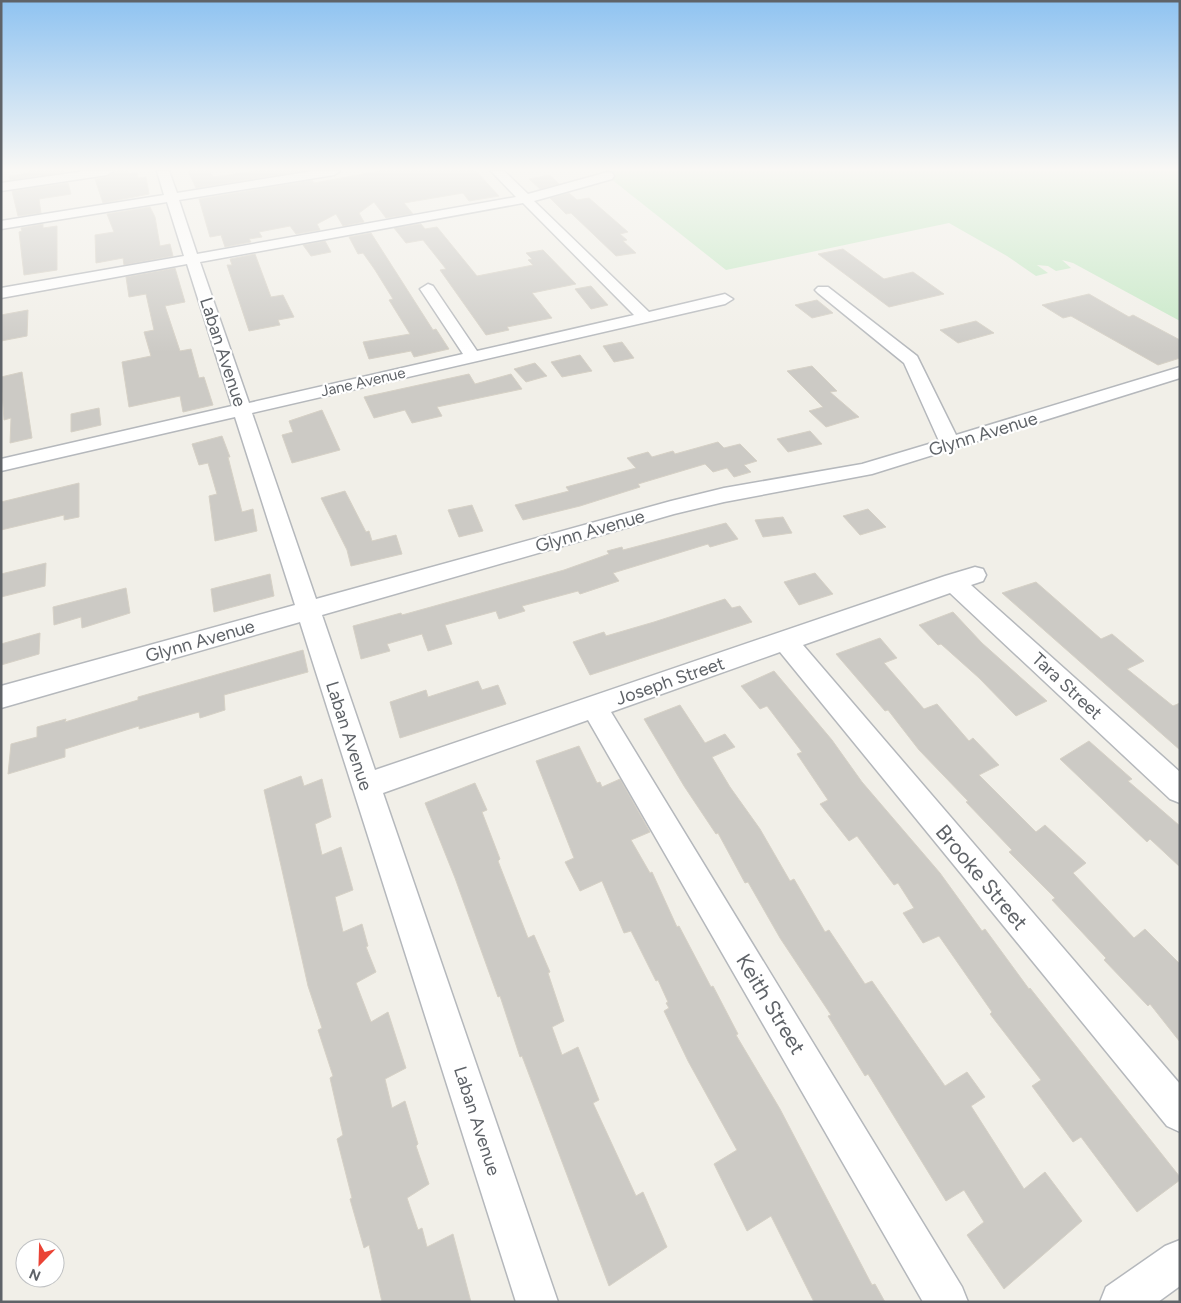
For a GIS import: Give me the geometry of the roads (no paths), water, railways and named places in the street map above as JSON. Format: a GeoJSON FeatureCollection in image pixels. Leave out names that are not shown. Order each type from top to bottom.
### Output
{"type":"FeatureCollection","features":[{"type":"Feature","properties":{"kind":"street","name":"Laban Avenue"},"geometry":{"type":"LineString","coordinates":[[183,232],[537,1302]]}},
{"type":"Feature","properties":{"kind":"street"},"geometry":{"type":"LineString","coordinates":[[1,292],[343,232]]}},
{"type":"Feature","properties":{"kind":"street"},"geometry":{"type":"LineString","coordinates":[[559,232],[645,317]]}},
{"type":"Feature","properties":{"kind":"street"},"geometry":{"type":"LineString","coordinates":[[428,289],[473,357]]}},
{"type":"Feature","properties":{"kind":"street"},"geometry":{"type":"LineString","coordinates":[[823,290],[911,360],[950,444]]}},
{"type":"Feature","properties":{"kind":"street","name":"Jane Avenue"},"geometry":{"type":"LineString","coordinates":[[1,465],[725,299]]}},
{"type":"Feature","properties":{"kind":"street","name":"Glynn Avenue"},"geometry":{"type":"LineString","coordinates":[[1,697],[671,508],[724,495],[865,470],[1180,372]]}},
{"type":"Feature","properties":{"kind":"street","name":"Joseph Street"},"geometry":{"type":"LineString","coordinates":[[366,786],[964,578]]}},
{"type":"Feature","properties":{"kind":"street","name":"Tara Street"},"geometry":{"type":"LineString","coordinates":[[964,578],[1180,790]]}},
{"type":"Feature","properties":{"kind":"street","name":"Brooke Street"},"geometry":{"type":"LineString","coordinates":[[785,641],[1180,1113]]}},
{"type":"Feature","properties":{"kind":"street","name":"Keith Street"},"geometry":{"type":"LineString","coordinates":[[594,707],[947,1302]]}},
{"type":"Feature","properties":{"kind":"street"},"geometry":{"type":"LineString","coordinates":[[1120,1302],[1180,1261]]}}]}
